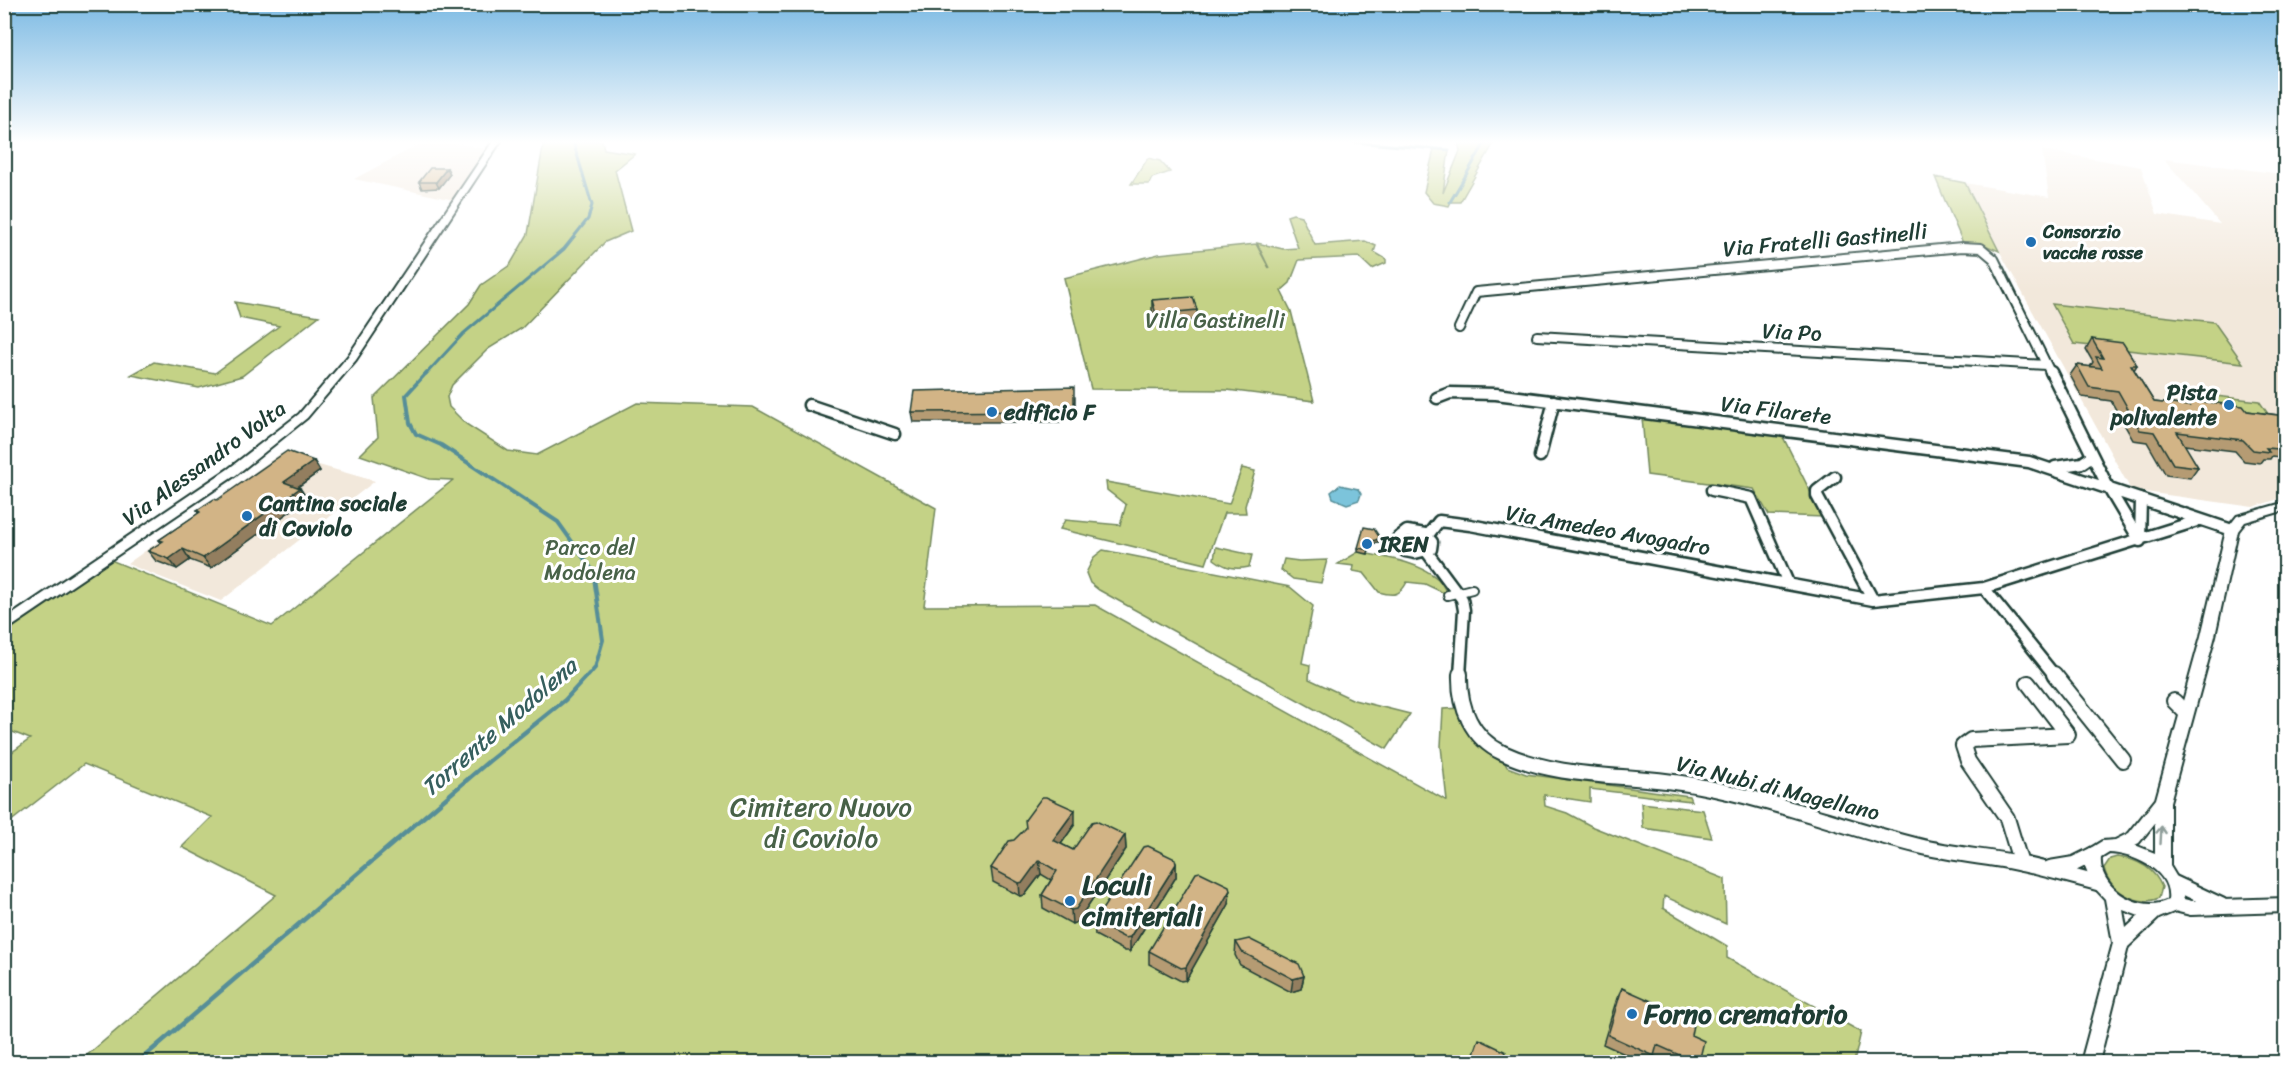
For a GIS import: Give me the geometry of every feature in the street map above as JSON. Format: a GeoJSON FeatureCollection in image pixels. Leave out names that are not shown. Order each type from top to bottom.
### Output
{"type":"FeatureCollection","features":[{"type":"Feature","properties":{"kind":"street","name":"Via Alessandro Volta"},"geometry":{"type":"LineString","coordinates":[[4,627],[232,472],[303,416],[352,358],[465,191]]}},
{"type":"Feature","properties":{"kind":"street","name":"Via Fratelli Gastinelli"},"geometry":{"type":"LineString","coordinates":[[1459,328],[1476,292],[1973,247],[1984,249],[1992,256],[2108,487],[2140,542]]}},
{"type":"Feature","properties":{"kind":"street","name":"Via Po"},"geometry":{"type":"LineString","coordinates":[[1537,336],[2046,365]]}},
{"type":"Feature","properties":{"kind":"street","name":"Via Filarete"},"geometry":{"type":"LineString","coordinates":[[1437,398],[1450,393],[1479,392],[2029,462],[2108,487]]}},
{"type":"Feature","properties":{"kind":"street"},"geometry":{"type":"LineString","coordinates":[[1540,456],[1554,401]]}},
{"type":"Feature","properties":{"kind":"street"},"geometry":{"type":"LineString","coordinates":[[809,405],[895,434]]}},
{"type":"Feature","properties":{"kind":"street"},"geometry":{"type":"LineString","coordinates":[[2051,468],[2082,464],[2092,456]]}},
{"type":"Feature","properties":{"kind":"street"},"geometry":{"type":"LineString","coordinates":[[1835,477],[1817,491],[1817,496],[1873,600]]}},
{"type":"Feature","properties":{"kind":"street"},"geometry":{"type":"LineString","coordinates":[[2108,487],[2232,530]]}},
{"type":"Feature","properties":{"kind":"street"},"geometry":{"type":"LineString","coordinates":[[1712,490],[1752,498],[1788,583]]}},
{"type":"Feature","properties":{"kind":"street"},"geometry":{"type":"LineString","coordinates":[[2140,542],[2141,499]]}},
{"type":"Feature","properties":{"kind":"street"},"geometry":{"type":"LineString","coordinates":[[2162,867],[2163,802],[2208,636],[2232,530],[2241,519],[2286,506]]}},
{"type":"Feature","properties":{"kind":"street","name":"Via Amedeo Avogadro"},"geometry":{"type":"LineString","coordinates":[[1428,535],[1439,521],[1460,523],[1873,600],[1984,588],[2140,542],[2200,520]]}},
{"type":"Feature","properties":{"kind":"street"},"geometry":{"type":"LineString","coordinates":[[1407,531],[1418,531],[1428,535],[1432,546],[1427,552],[1418,554],[1408,552],[1401,547],[1398,541],[1400,535],[1407,531]]}},
{"type":"Feature","properties":{"kind":"street","name":"Via Nubi di Magellano"},"geometry":{"type":"LineString","coordinates":[[1427,552],[1464,610],[1461,704],[1468,723],[1482,740],[1500,751],[1544,766],[1697,785],[1919,846],[1970,857],[2021,864],[2107,889]]}},
{"type":"Feature","properties":{"kind":"street"},"geometry":{"type":"LineString","coordinates":[[1984,588],[2123,760]]}},
{"type":"Feature","properties":{"kind":"street"},"geometry":{"type":"LineString","coordinates":[[1453,594],[1472,589]]}},
{"type":"Feature","properties":{"kind":"street"},"geometry":{"type":"LineString","coordinates":[[2021,864],[2007,818],[1968,761],[1962,746],[1971,740],[2068,735],[2028,683]]}},
{"type":"Feature","properties":{"kind":"street"},"geometry":{"type":"LineString","coordinates":[[2174,701],[2186,713]]}},
{"type":"Feature","properties":{"kind":"street"},"geometry":{"type":"LineString","coordinates":[[2090,1062],[2121,943],[2107,889],[2092,867],[2094,854],[2099,849],[2118,846],[2134,838],[2163,802]]}},
{"type":"Feature","properties":{"kind":"street"},"geometry":{"type":"LineString","coordinates":[[2118,846],[2140,853],[2162,867],[2174,882],[2177,891],[2175,904]]}},
{"type":"Feature","properties":{"kind":"street","name":"Via Nubi di Magellano"},"geometry":{"type":"LineString","coordinates":[[2041,869],[2067,866],[2087,860],[2094,854]]}},
{"type":"Feature","properties":{"kind":"street"},"geometry":{"type":"LineString","coordinates":[[2174,882],[2221,905]]}},
{"type":"Feature","properties":{"kind":"street"},"geometry":{"type":"LineString","coordinates":[[2107,889],[2138,909],[2154,912],[2163,911],[2175,904],[2191,908],[2221,905],[2286,905]]}},
{"type":"Feature","properties":{"kind":"street"},"geometry":{"type":"LineString","coordinates":[[2121,943],[2154,912]]}},
{"type":"Feature","properties":{"kind":"shaded area"},"geometry":{"type":"Polygon","coordinates":[[[410,191],[460,191],[454,200],[410,191]]]}},
{"type":"Feature","properties":{"kind":"shaded area"},"geometry":{"type":"Polygon","coordinates":[[[1968,191],[2012,191],[2049,197],[2048,191],[2149,191],[2157,214],[2220,224],[2191,191],[2286,191],[2286,360],[2277,360],[2285,369],[2285,497],[2253,507],[2131,490],[1968,191]]]}},
{"type":"Feature","properties":{"kind":"shaded area"},"geometry":{"type":"Polygon","coordinates":[[[280,454],[375,481],[221,601],[127,564],[280,454]]]}},
{"type":"Feature","properties":{"kind":"green space","name":"Cimitero Nuovo di Coviolo"},"geometry":{"type":"Polygon","coordinates":[[[535,191],[620,191],[631,231],[605,242],[522,328],[488,349],[452,385],[447,397],[449,407],[466,424],[508,451],[537,455],[637,403],[753,407],[936,508],[924,606],[1095,605],[1447,801],[1441,746],[1443,709],[1463,708],[1499,751],[1507,767],[1526,774],[1689,796],[1691,801],[1590,789],[1590,802],[1544,795],[1545,806],[1725,879],[1726,924],[1664,896],[1663,908],[1727,946],[1727,958],[1861,1032],[1854,1062],[79,1062],[276,895],[182,847],[212,817],[84,764],[5,826],[4,758],[30,739],[5,729],[5,627],[106,558],[272,626],[453,480],[429,479],[360,455],[378,437],[374,398],[469,304],[481,285],[510,265],[528,234],[535,191]]]}},
{"type":"Feature","properties":{"kind":"green space"},"geometry":{"type":"Polygon","coordinates":[[[1443,191],[1443,193],[1444,191],[1466,191],[1460,202],[1451,202],[1449,206],[1433,203],[1424,192],[1443,191]]]}},
{"type":"Feature","properties":{"kind":"green space"},"geometry":{"type":"Polygon","coordinates":[[[1941,191],[1969,191],[1999,251],[1985,245],[1963,243],[1941,191]]]}},
{"type":"Feature","properties":{"kind":"green space","name":"Villa Gastinelli"},"geometry":{"type":"Polygon","coordinates":[[[1293,214],[1301,216],[1315,245],[1365,241],[1376,246],[1374,252],[1386,259],[1386,263],[1372,269],[1359,257],[1299,260],[1290,283],[1281,291],[1291,311],[1314,401],[1227,390],[1091,389],[1064,278],[1159,254],[1256,244],[1269,268],[1257,243],[1283,249],[1298,248],[1287,216],[1293,214]]]}},
{"type":"Feature","properties":{"kind":"green space"},"geometry":{"type":"Polygon","coordinates":[[[235,302],[319,316],[242,376],[199,388],[131,375],[154,362],[215,373],[279,326],[240,318],[235,302]]]}},
{"type":"Feature","properties":{"kind":"green space"},"geometry":{"type":"Polygon","coordinates":[[[2052,304],[2214,322],[2243,363],[2074,344],[2052,304]]]}},
{"type":"Feature","properties":{"kind":"green space","name":"Pista polivalente"},"geometry":{"type":"Polygon","coordinates":[[[2189,393],[2259,401],[2271,418],[2199,409],[2189,393]]]}},
{"type":"Feature","properties":{"kind":"green space"},"geometry":{"type":"Polygon","coordinates":[[[1642,417],[1782,435],[1823,517],[1769,515],[1754,489],[1647,475],[1642,417]]]}},
{"type":"Feature","properties":{"kind":"green space"},"geometry":{"type":"Polygon","coordinates":[[[1242,468],[1255,471],[1245,506],[1246,513],[1224,513],[1206,564],[1060,529],[1065,520],[1120,525],[1126,505],[1107,490],[1106,482],[1229,504],[1242,468]]]}},
{"type":"Feature","properties":{"kind":"green space"},"geometry":{"type":"Polygon","coordinates":[[[1216,547],[1252,555],[1249,567],[1231,568],[1218,562],[1214,559],[1216,547]]]}},
{"type":"Feature","properties":{"kind":"green space"},"geometry":{"type":"Polygon","coordinates":[[[1103,550],[1290,587],[1313,606],[1302,663],[1310,665],[1309,679],[1354,700],[1410,714],[1387,749],[1099,590],[1090,583],[1086,573],[1094,557],[1103,550]]]}},
{"type":"Feature","properties":{"kind":"green space"},"geometry":{"type":"Polygon","coordinates":[[[1358,552],[1421,568],[1438,579],[1448,595],[1425,584],[1407,582],[1396,594],[1379,592],[1364,573],[1353,571],[1354,566],[1338,564],[1358,552]]]}},
{"type":"Feature","properties":{"kind":"green space"},"geometry":{"type":"Polygon","coordinates":[[[1284,559],[1327,560],[1321,583],[1293,579],[1281,570],[1284,559]]]}},
{"type":"Feature","properties":{"kind":"green space"},"geometry":{"type":"Polygon","coordinates":[[[1641,803],[1703,810],[1712,838],[1643,828],[1641,803]]]}},
{"type":"Feature","properties":{"kind":"green space"},"geometry":{"type":"Polygon","coordinates":[[[2117,857],[2138,862],[2150,870],[2162,887],[2159,898],[2142,901],[2118,890],[2104,868],[2110,859],[2117,857]]]}},
{"type":"Feature","properties":{"kind":"water"},"geometry":{"type":"Polygon","coordinates":[[[1340,485],[1358,489],[1361,494],[1359,500],[1347,504],[1333,498],[1331,492],[1340,485]]]}},
{"type":"Feature","properties":{"kind":"building"},"geometry":{"type":"Polygon","coordinates":[[[1193,297],[1197,310],[1156,314],[1152,300],[1193,297]]]}},
{"type":"Feature","properties":{"kind":"building"},"geometry":{"type":"Polygon","coordinates":[[[2092,339],[2123,343],[2137,365],[2131,365],[2154,402],[2189,406],[2184,400],[2216,403],[2243,406],[2247,411],[2285,416],[2286,446],[2276,445],[2278,449],[2266,448],[2269,452],[2253,450],[2243,440],[2177,432],[2198,467],[2173,464],[2154,432],[2140,430],[2118,391],[2089,387],[2077,365],[2102,368],[2096,357],[2103,358],[2092,339]]]}},
{"type":"Feature","properties":{"kind":"building"},"geometry":{"type":"Polygon","coordinates":[[[1074,387],[1074,408],[1059,408],[1059,411],[911,412],[914,391],[1074,387]]]}},
{"type":"Feature","properties":{"kind":"building"},"geometry":{"type":"Polygon","coordinates":[[[287,451],[314,461],[284,482],[300,488],[203,558],[183,549],[169,559],[148,551],[163,541],[159,540],[200,512],[197,510],[214,499],[217,500],[287,451]]]}},
{"type":"Feature","properties":{"kind":"building","name":"IREN"},"geometry":{"type":"Polygon","coordinates":[[[1364,527],[1374,529],[1380,538],[1371,542],[1369,550],[1358,548],[1364,527]]]}},
{"type":"Feature","properties":{"kind":"building"},"geometry":{"type":"Polygon","coordinates":[[[1042,797],[1075,810],[1053,840],[1073,850],[1092,822],[1096,821],[1125,835],[1076,909],[1071,910],[1042,895],[1057,871],[1039,860],[1023,882],[1019,883],[991,868],[1009,841],[1014,840],[1026,828],[1025,820],[1042,797]]]}},
{"type":"Feature","properties":{"kind":"building"},"geometry":{"type":"Polygon","coordinates":[[[1148,846],[1175,859],[1176,864],[1130,937],[1125,938],[1094,922],[1143,847],[1148,846]]]}},
{"type":"Feature","properties":{"kind":"building"},"geometry":{"type":"Polygon","coordinates":[[[1200,872],[1229,886],[1230,890],[1186,967],[1181,968],[1149,951],[1196,873],[1200,872]]]}},
{"type":"Feature","properties":{"kind":"building"},"geometry":{"type":"Polygon","coordinates":[[[1249,939],[1299,964],[1304,976],[1293,979],[1242,952],[1236,942],[1249,939]]]}},
{"type":"Feature","properties":{"kind":"building","name":"Forno crematorio"},"geometry":{"type":"Polygon","coordinates":[[[1622,988],[1694,1020],[1691,1035],[1704,1041],[1699,1062],[1657,1045],[1654,1056],[1608,1035],[1622,988]]]}},
{"type":"Feature","properties":{"kind":"building"},"geometry":{"type":"Polygon","coordinates":[[[1479,1039],[1506,1052],[1503,1062],[1471,1062],[1479,1039]]]}},
{"type":"Feature","properties":{"kind":"waterway","name":"Torrente Modolena"},"geometry":{"type":"LineString","coordinates":[[426,374],[463,334],[564,249],[588,219],[592,205],[588,191]]}},
{"type":"Feature","properties":{"kind":"waterway"},"geometry":{"type":"LineString","coordinates":[[1450,202],[1457,191]]}},
{"type":"Feature","properties":{"kind":"waterway","name":"Torrente Modolena"},"geometry":{"type":"LineString","coordinates":[[427,372],[406,395],[410,423],[416,434],[441,445],[558,522],[593,571],[603,640],[595,668],[588,676]]}},
{"type":"Feature","properties":{"kind":"waterway","name":"Torrente Modolena"},"geometry":{"type":"LineString","coordinates":[[138,1062],[489,761],[565,700],[589,674]]}},
{"type":"Feature","properties":{"kind":"place","name":"Consorzio vacche rosse"},"geometry":{"type":"Point","coordinates":[2031,242]}},
{"type":"Feature","properties":{"kind":"place","name":"Pista polivalente"},"geometry":{"type":"Point","coordinates":[2229,405]}},
{"type":"Feature","properties":{"kind":"place","name":"edificio F"},"geometry":{"type":"Point","coordinates":[992,412]}},
{"type":"Feature","properties":{"kind":"place","name":"Cantina sociale di Coviolo"},"geometry":{"type":"Point","coordinates":[247,516]}},
{"type":"Feature","properties":{"kind":"place","name":"IREN"},"geometry":{"type":"Point","coordinates":[1367,544]}},
{"type":"Feature","properties":{"kind":"place","name":"Loculi cimiteriali"},"geometry":{"type":"Point","coordinates":[1070,901]}},
{"type":"Feature","properties":{"kind":"place","name":"Forno crematorio"},"geometry":{"type":"Point","coordinates":[1632,1014]}},
{"type":"Feature","properties":{"kind":"park label","name":"Parco del Modolena"},"geometry":{"type":"Point","coordinates":[590,560]}}]}
